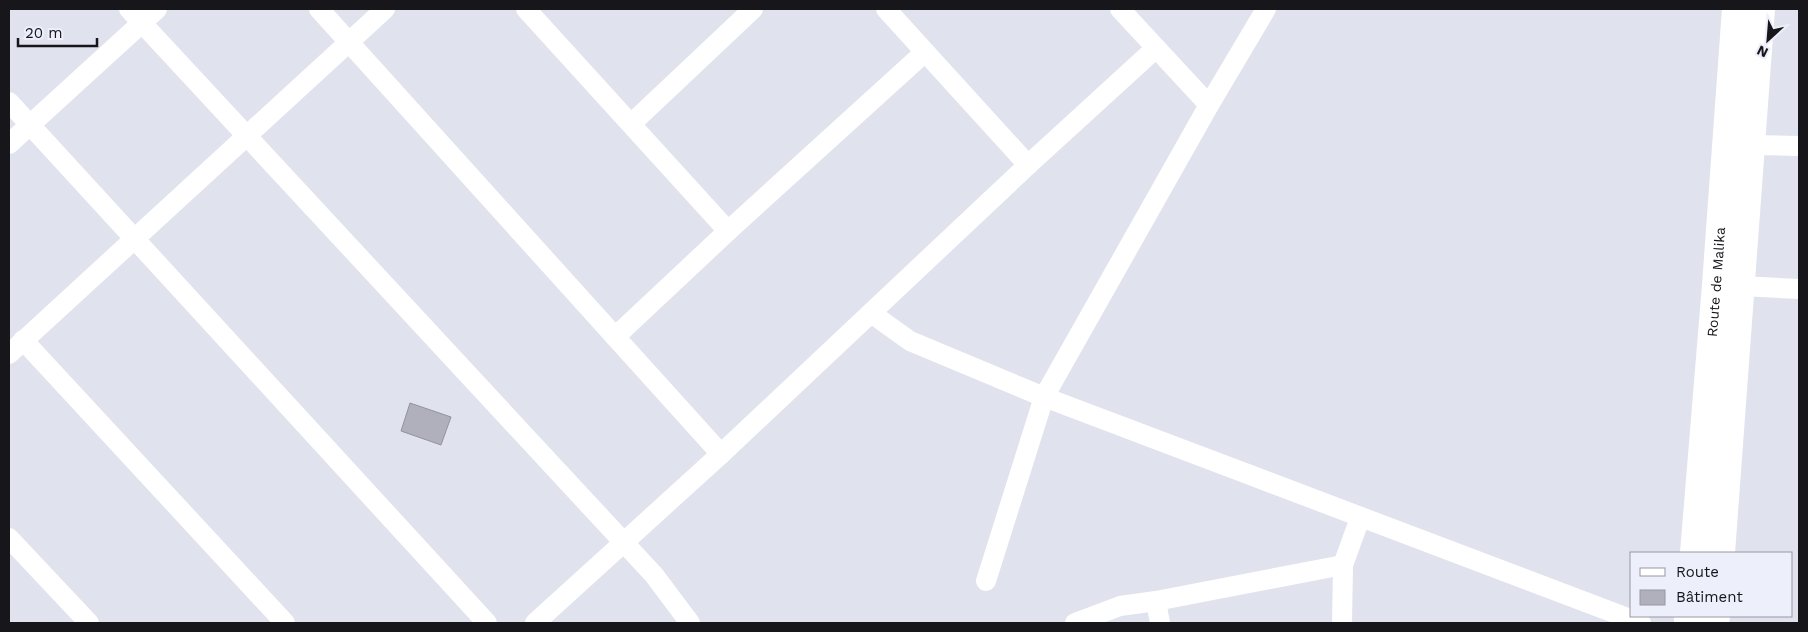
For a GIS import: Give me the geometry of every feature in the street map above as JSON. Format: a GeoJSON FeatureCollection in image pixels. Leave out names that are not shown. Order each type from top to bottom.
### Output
{"type":"FeatureCollection","features":[{"type":"Feature","properties":{"kind":"main road","name":"Route de Malika"},"geometry":{"type":"LineString","coordinates":[[1694,552],[1736,9]]}},
{"type":"Feature","properties":{"kind":"main road","name":"Route de Malika"},"geometry":{"type":"LineString","coordinates":[[1721,552],[1761,9]]}},
{"type":"Feature","properties":{"kind":"street"},"geometry":{"type":"LineString","coordinates":[[9,144],[30,125],[135,16],[157,9]]}},
{"type":"Feature","properties":{"kind":"street"},"geometry":{"type":"LineString","coordinates":[[318,9],[721,454]]}},
{"type":"Feature","properties":{"kind":"street"},"geometry":{"type":"LineString","coordinates":[[9,354],[385,9]]}},
{"type":"Feature","properties":{"kind":"street"},"geometry":{"type":"LineString","coordinates":[[526,9],[728,231]]}},
{"type":"Feature","properties":{"kind":"street"},"geometry":{"type":"LineString","coordinates":[[886,9],[1028,165]]}},
{"type":"Feature","properties":{"kind":"street"},"geometry":{"type":"LineString","coordinates":[[1120,9],[1209,105]]}},
{"type":"Feature","properties":{"kind":"street"},"geometry":{"type":"LineString","coordinates":[[986,581],[1044,397],[1209,105],[1266,9]]}},
{"type":"Feature","properties":{"kind":"street"},"geometry":{"type":"LineString","coordinates":[[631,124],[744,12]]}},
{"type":"Feature","properties":{"kind":"street"},"geometry":{"type":"LineString","coordinates":[[135,16],[654,575],[690,623]]}},
{"type":"Feature","properties":{"kind":"street"},"geometry":{"type":"LineString","coordinates":[[535,623],[721,454],[1028,165],[1156,48]]}},
{"type":"Feature","properties":{"kind":"street"},"geometry":{"type":"LineString","coordinates":[[615,337],[728,231],[925,52]]}},
{"type":"Feature","properties":{"kind":"street"},"geometry":{"type":"LineString","coordinates":[[9,102],[486,623]]}},
{"type":"Feature","properties":{"kind":"street"},"geometry":{"type":"LineString","coordinates":[[1751,145],[1799,146]]}},
{"type":"Feature","properties":{"kind":"street"},"geometry":{"type":"LineString","coordinates":[[1741,286],[1799,289]]}},
{"type":"Feature","properties":{"kind":"street"},"geometry":{"type":"LineString","coordinates":[[871,314],[910,341],[1044,397],[1641,623]]}},
{"type":"Feature","properties":{"kind":"street"},"geometry":{"type":"LineString","coordinates":[[23,340],[284,623]]}},
{"type":"Feature","properties":{"kind":"street"},"geometry":{"type":"LineString","coordinates":[[1342,623],[1343,565],[1360,518]]}},
{"type":"Feature","properties":{"kind":"street"},"geometry":{"type":"LineString","coordinates":[[9,538],[88,623]]}},
{"type":"Feature","properties":{"kind":"street"},"geometry":{"type":"LineString","coordinates":[[1075,623],[1120,606],[1156,601],[1343,565]]}},
{"type":"Feature","properties":{"kind":"street"},"geometry":{"type":"LineString","coordinates":[[1156,601],[1160,623]]}},
{"type":"Feature","properties":{"kind":"building"},"geometry":{"type":"Polygon","coordinates":[[[410,403],[451,417],[441,445],[401,431],[410,403]]]}}]}
